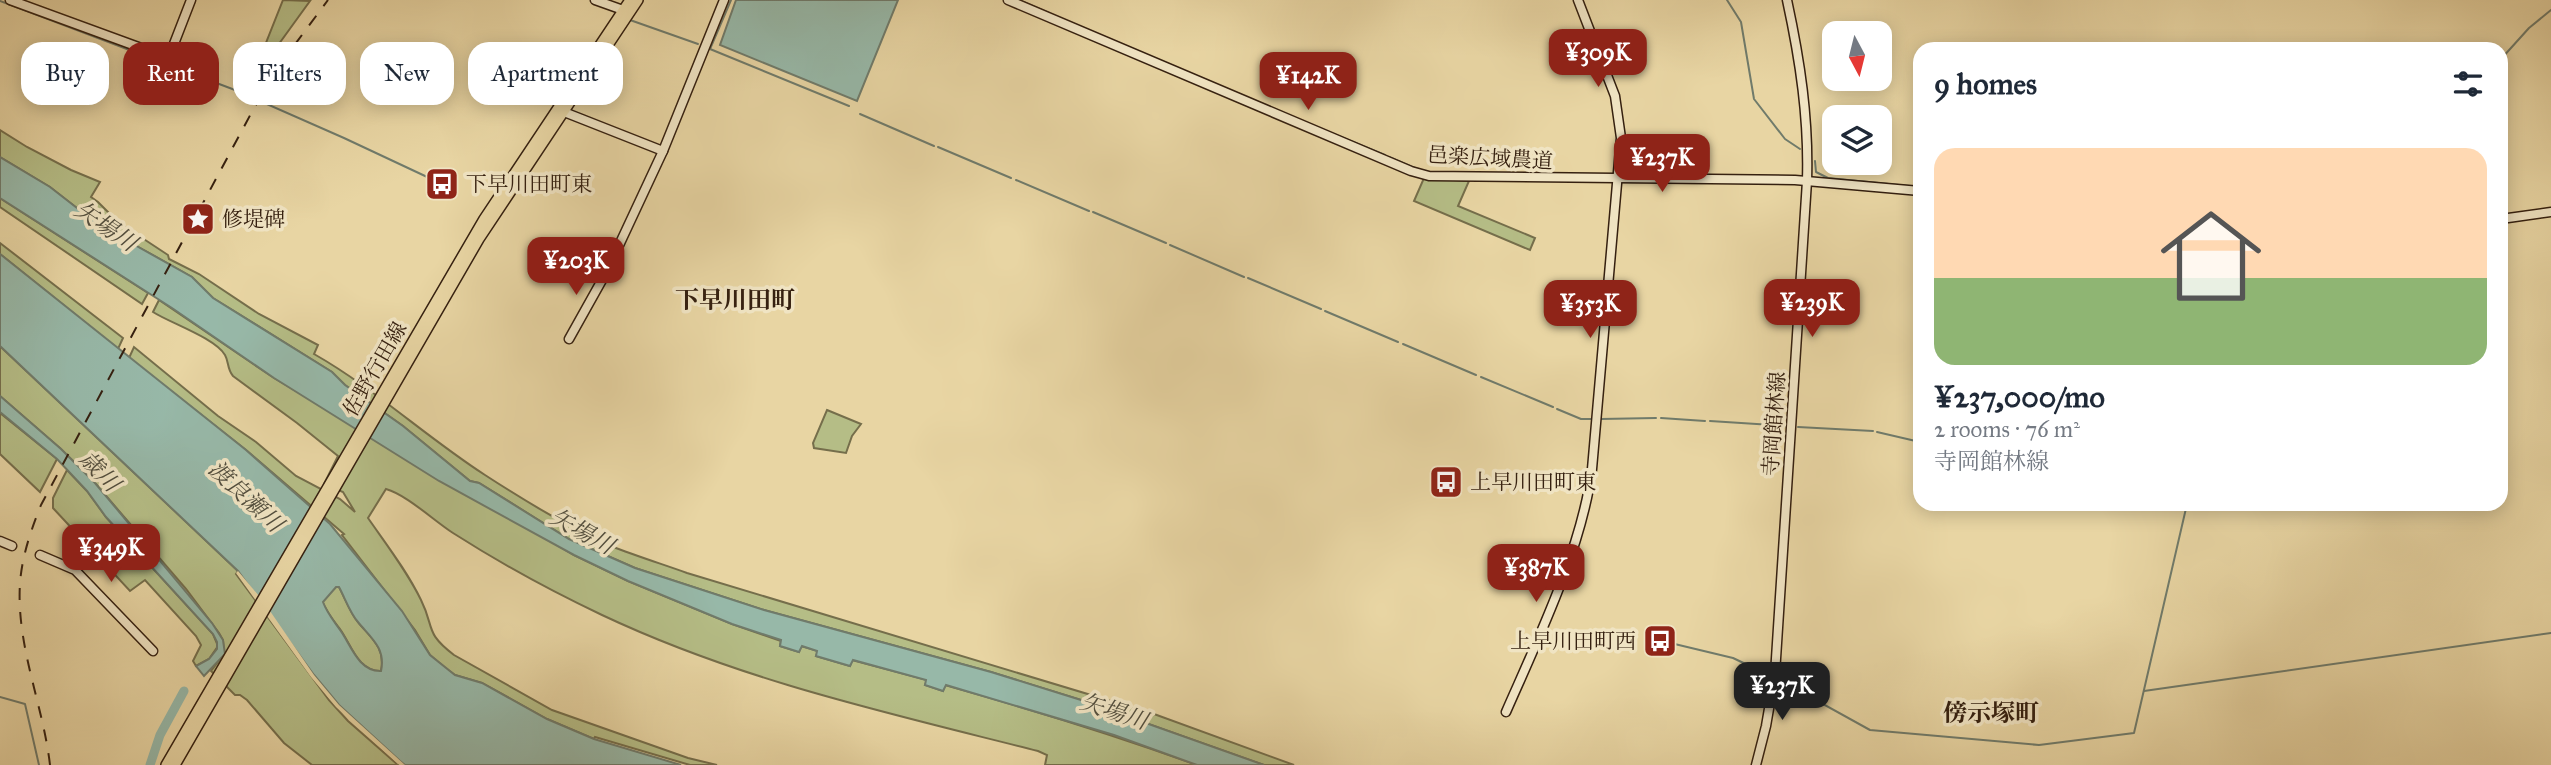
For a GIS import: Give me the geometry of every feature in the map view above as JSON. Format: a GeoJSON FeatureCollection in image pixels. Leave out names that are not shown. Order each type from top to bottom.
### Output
{"type":"FeatureCollection","features":[{"type":"Feature","properties":{"kind":"main road","name":"佐野行田線"},"geometry":{"type":"LineString","coordinates":[[448,286],[484,219],[630,0]]}},
{"type":"Feature","properties":{"kind":"main road","name":"佐野行田線"},"geometry":{"type":"LineString","coordinates":[[175,765],[214,690],[448,286],[638,0]]}},
{"type":"Feature","properties":{"kind":"main road","name":"佐野行田線"},"geometry":{"type":"LineString","coordinates":[[166,765],[214,690]]}},
{"type":"Feature","properties":{"kind":"street"},"geometry":{"type":"LineString","coordinates":[[10,0],[163,56],[172,49],[191,0]]}},
{"type":"Feature","properties":{"kind":"street"},"geometry":{"type":"LineString","coordinates":[[595,0],[623,10]]}},
{"type":"Feature","properties":{"kind":"street"},"geometry":{"type":"LineString","coordinates":[[569,339],[607,271],[663,151],[724,0]]}},
{"type":"Feature","properties":{"kind":"street","name":"邑楽広域農道"},"geometry":{"type":"LineString","coordinates":[[1009,0],[1421,174],[1450,178],[1807,181],[1913,190]]}},
{"type":"Feature","properties":{"kind":"street"},"geometry":{"type":"LineString","coordinates":[[1506,712],[1545,619],[1587,503],[1592,469],[1621,138],[1618,107],[1578,0]]}},
{"type":"Feature","properties":{"kind":"street","name":"寺岡館林線"},"geometry":{"type":"LineString","coordinates":[[1757,761],[1775,674],[1807,181],[1807,132],[1803,88],[1787,0]]}},
{"type":"Feature","properties":{"kind":"street"},"geometry":{"type":"LineString","coordinates":[[564,112],[663,151]]}},
{"type":"Feature","properties":{"kind":"street"},"geometry":{"type":"LineString","coordinates":[[2508,218],[2551,212]]}},
{"type":"Feature","properties":{"kind":"street"},"geometry":{"type":"LineString","coordinates":[[0,541],[12,546]]}},
{"type":"Feature","properties":{"kind":"street"},"geometry":{"type":"LineString","coordinates":[[40,555],[75,570],[153,650]]}},
{"type":"Feature","properties":{"kind":"green space"},"geometry":{"type":"Polygon","coordinates":[[[283,0],[310,1],[280,42],[266,42],[283,0]]]}},
{"type":"Feature","properties":{"kind":"green space"},"geometry":{"type":"Polygon","coordinates":[[[0,130],[71,170],[100,182],[91,197],[118,222],[168,255],[169,259],[199,274],[259,314],[318,345],[314,354],[358,382],[463,460],[531,504],[595,539],[687,573],[1154,714],[1294,765],[1264,765],[1081,700],[991,672],[764,610],[635,568],[569,539],[479,483],[470,481],[403,426],[345,385],[332,372],[213,298],[192,277],[133,244],[100,220],[82,212],[50,187],[0,157],[0,130]]]}},
{"type":"Feature","properties":{"kind":"green space"},"geometry":{"type":"Polygon","coordinates":[[[1424,178],[1469,181],[1458,206],[1535,238],[1530,250],[1414,201],[1424,178]]]}},
{"type":"Feature","properties":{"kind":"green space"},"geometry":{"type":"Polygon","coordinates":[[[0,198],[148,293],[142,304],[0,207],[0,198]]]}},
{"type":"Feature","properties":{"kind":"green space"},"geometry":{"type":"Polygon","coordinates":[[[0,243],[123,338],[118,349],[0,254],[0,243]]]}},
{"type":"Feature","properties":{"kind":"green space"},"geometry":{"type":"Polygon","coordinates":[[[159,300],[274,378],[574,555],[628,581],[781,641],[780,646],[799,652],[801,646],[818,651],[816,656],[850,666],[852,660],[927,680],[925,685],[943,691],[945,685],[1135,743],[1197,765],[1045,765],[1047,755],[1038,751],[816,694],[708,659],[602,615],[507,566],[445,528],[411,502],[386,489],[368,518],[421,600],[434,635],[454,655],[552,710],[688,758],[717,765],[690,765],[595,737],[594,739],[547,719],[482,683],[455,675],[430,655],[415,630],[342,535],[344,534],[246,450],[129,358],[134,347],[296,476],[340,499],[355,512],[343,492],[324,484],[338,456],[233,376],[220,349],[153,312],[159,300]]]}},
{"type":"Feature","properties":{"kind":"green space"},"geometry":{"type":"Polygon","coordinates":[[[0,346],[238,571],[236,574],[329,700],[348,721],[398,765],[312,765],[284,743],[247,700],[235,695],[211,671],[224,654],[223,640],[219,633],[186,589],[95,483],[61,449],[0,396],[0,346]]]}},
{"type":"Feature","properties":{"kind":"green space"},"geometry":{"type":"Polygon","coordinates":[[[827,410],[861,424],[852,436],[846,453],[814,448],[813,443],[827,410]]]}},
{"type":"Feature","properties":{"kind":"green space"},"geometry":{"type":"Polygon","coordinates":[[[0,413],[57,459],[40,492],[0,454],[0,413]]]}},
{"type":"Feature","properties":{"kind":"green space"},"geometry":{"type":"Polygon","coordinates":[[[67,470],[106,517],[213,634],[218,646],[209,659],[196,666],[193,661],[201,645],[196,636],[145,580],[130,591],[53,508],[53,498],[67,470]]]}},
{"type":"Feature","properties":{"kind":"green space"},"geometry":{"type":"Polygon","coordinates":[[[337,586],[355,618],[379,650],[381,671],[366,667],[361,662],[324,605],[322,601],[337,586]]]}},
{"type":"Feature","properties":{"kind":"water"},"geometry":{"type":"Polygon","coordinates":[[[736,0],[898,0],[857,101],[720,45],[736,0]]]}},
{"type":"Feature","properties":{"kind":"water","name":"矢場川"},"geometry":{"type":"Polygon","coordinates":[[[0,157],[50,187],[82,212],[100,220],[133,244],[192,277],[213,298],[332,372],[345,385],[403,426],[470,481],[479,483],[569,539],[635,568],[764,610],[991,672],[1081,700],[1264,765],[1197,765],[1114,735],[946,685],[943,691],[925,685],[926,680],[853,660],[850,666],[816,656],[817,651],[802,646],[799,652],[780,646],[781,640],[732,624],[628,581],[574,555],[439,481],[274,378],[172,308],[0,198],[0,157]]]}},
{"type":"Feature","properties":{"kind":"water","name":"渡良瀬川"},"geometry":{"type":"Polygon","coordinates":[[[0,254],[246,450],[330,524],[402,611],[430,655],[455,675],[482,683],[547,719],[594,739],[681,765],[405,765],[339,705],[238,571],[0,346],[0,254]],[[339,587],[323,602],[326,610],[361,662],[366,667],[381,671],[379,650],[352,614],[339,587]]]}},
{"type":"Feature","properties":{"kind":"water"},"geometry":{"type":"Polygon","coordinates":[[[0,396],[61,449],[95,483],[212,623],[223,640],[225,654],[204,676],[196,666],[209,659],[217,649],[213,634],[57,459],[0,412],[0,396]]]}},
{"type":"Feature","properties":{"kind":"pier"},"geometry":{"type":"Polygon","coordinates":[[[312,504],[325,515],[270,611],[314,675],[339,705],[405,765],[398,764],[336,707],[236,573],[238,571],[259,596],[312,504]]]}},
{"type":"Feature","properties":{"kind":"waterway"},"geometry":{"type":"LineString","coordinates":[[731,0],[710,49],[849,106]]}},
{"type":"Feature","properties":{"kind":"waterway"},"geometry":{"type":"LineString","coordinates":[[1019,0],[1049,13]]}},
{"type":"Feature","properties":{"kind":"waterway"},"geometry":{"type":"LineString","coordinates":[[1727,0],[1741,22],[1754,99],[1785,139],[1800,149]]}},
{"type":"Feature","properties":{"kind":"waterway"},"geometry":{"type":"LineString","coordinates":[[0,1],[235,90],[440,183]]}},
{"type":"Feature","properties":{"kind":"waterway"},"geometry":{"type":"LineString","coordinates":[[2508,51],[2529,28],[2551,10]]}},
{"type":"Feature","properties":{"kind":"waterway"},"geometry":{"type":"LineString","coordinates":[[630,20],[698,44]]}},
{"type":"Feature","properties":{"kind":"waterway"},"geometry":{"type":"LineString","coordinates":[[860,114],[934,146]]}},
{"type":"Feature","properties":{"kind":"waterway"},"geometry":{"type":"LineString","coordinates":[[1331,133],[1385,155]]}},
{"type":"Feature","properties":{"kind":"waterway"},"geometry":{"type":"LineString","coordinates":[[938,147],[1011,178]]}},
{"type":"Feature","properties":{"kind":"waterway"},"geometry":{"type":"LineString","coordinates":[[1389,157],[1417,169]]}},
{"type":"Feature","properties":{"kind":"waterway"},"geometry":{"type":"LineString","coordinates":[[1815,161],[1816,172],[1828,178],[1913,186]]}},
{"type":"Feature","properties":{"kind":"waterway"},"geometry":{"type":"LineString","coordinates":[[1016,180],[1089,211]]}},
{"type":"Feature","properties":{"kind":"waterway"},"geometry":{"type":"LineString","coordinates":[[1093,212],[1166,243]]}},
{"type":"Feature","properties":{"kind":"waterway"},"geometry":{"type":"LineString","coordinates":[[1170,245],[1244,277]]}},
{"type":"Feature","properties":{"kind":"waterway"},"geometry":{"type":"LineString","coordinates":[[1248,278],[1321,309]]}},
{"type":"Feature","properties":{"kind":"waterway"},"geometry":{"type":"LineString","coordinates":[[1325,311],[1398,342]]}},
{"type":"Feature","properties":{"kind":"waterway"},"geometry":{"type":"LineString","coordinates":[[1403,344],[1476,375]]}},
{"type":"Feature","properties":{"kind":"waterway"},"geometry":{"type":"LineString","coordinates":[[1481,377],[1553,407]]}},
{"type":"Feature","properties":{"kind":"waterway"},"geometry":{"type":"LineString","coordinates":[[1557,409],[1581,419],[1593,419]]}},
{"type":"Feature","properties":{"kind":"waterway"},"geometry":{"type":"LineString","coordinates":[[1601,419],[1656,418]]}},
{"type":"Feature","properties":{"kind":"waterway"},"geometry":{"type":"LineString","coordinates":[[1661,418],[1705,421]]}},
{"type":"Feature","properties":{"kind":"waterway"},"geometry":{"type":"LineString","coordinates":[[1710,421],[1786,426]]}},
{"type":"Feature","properties":{"kind":"waterway"},"geometry":{"type":"LineString","coordinates":[[1798,427],[1873,431]]}},
{"type":"Feature","properties":{"kind":"waterway"},"geometry":{"type":"LineString","coordinates":[[1877,432],[1913,440]]}},
{"type":"Feature","properties":{"kind":"waterway"},"geometry":{"type":"LineString","coordinates":[[1776,678],[1870,730],[2039,745],[2134,733],[2185,511]]}},
{"type":"Feature","properties":{"kind":"waterway"},"geometry":{"type":"LineString","coordinates":[[2144,691],[2551,633]]}},
{"type":"Feature","properties":{"kind":"waterway"},"geometry":{"type":"LineString","coordinates":[[1658,640],[1733,658],[1771,676]]}},
{"type":"Feature","properties":{"kind":"waterway","name":"歳川"},"geometry":{"type":"LineString","coordinates":[[150,765],[160,735],[184,691]]}},
{"type":"Feature","properties":{"kind":"waterway"},"geometry":{"type":"LineString","coordinates":[[0,697],[25,704],[39,765]]}},
{"type":"Feature","properties":{"kind":"railway"},"geometry":{"type":"LineString","coordinates":[[50,765],[26,652],[20,606],[23,563],[34,524],[41,505],[254,108],[293,47],[328,0]]}},
{"type":"Feature","properties":{"kind":"place","name":"下早川田町東"},"geometry":{"type":"Point","coordinates":[442,184]}},
{"type":"Feature","properties":{"kind":"place","name":"修堤碑"},"geometry":{"type":"Point","coordinates":[198,219]}},
{"type":"Feature","properties":{"kind":"place","name":"上早川田町東"},"geometry":{"type":"Point","coordinates":[1446,482]}},
{"type":"Feature","properties":{"kind":"place","name":"上早川田町西"},"geometry":{"type":"Point","coordinates":[1660,641]}},
{"type":"Feature","properties":{"kind":"district","name":"下早川田町"},"geometry":{"type":"Point","coordinates":[735,300]}},
{"type":"Feature","properties":{"kind":"district","name":"傍示塚町"},"geometry":{"type":"Point","coordinates":[1991,713]}}]}
